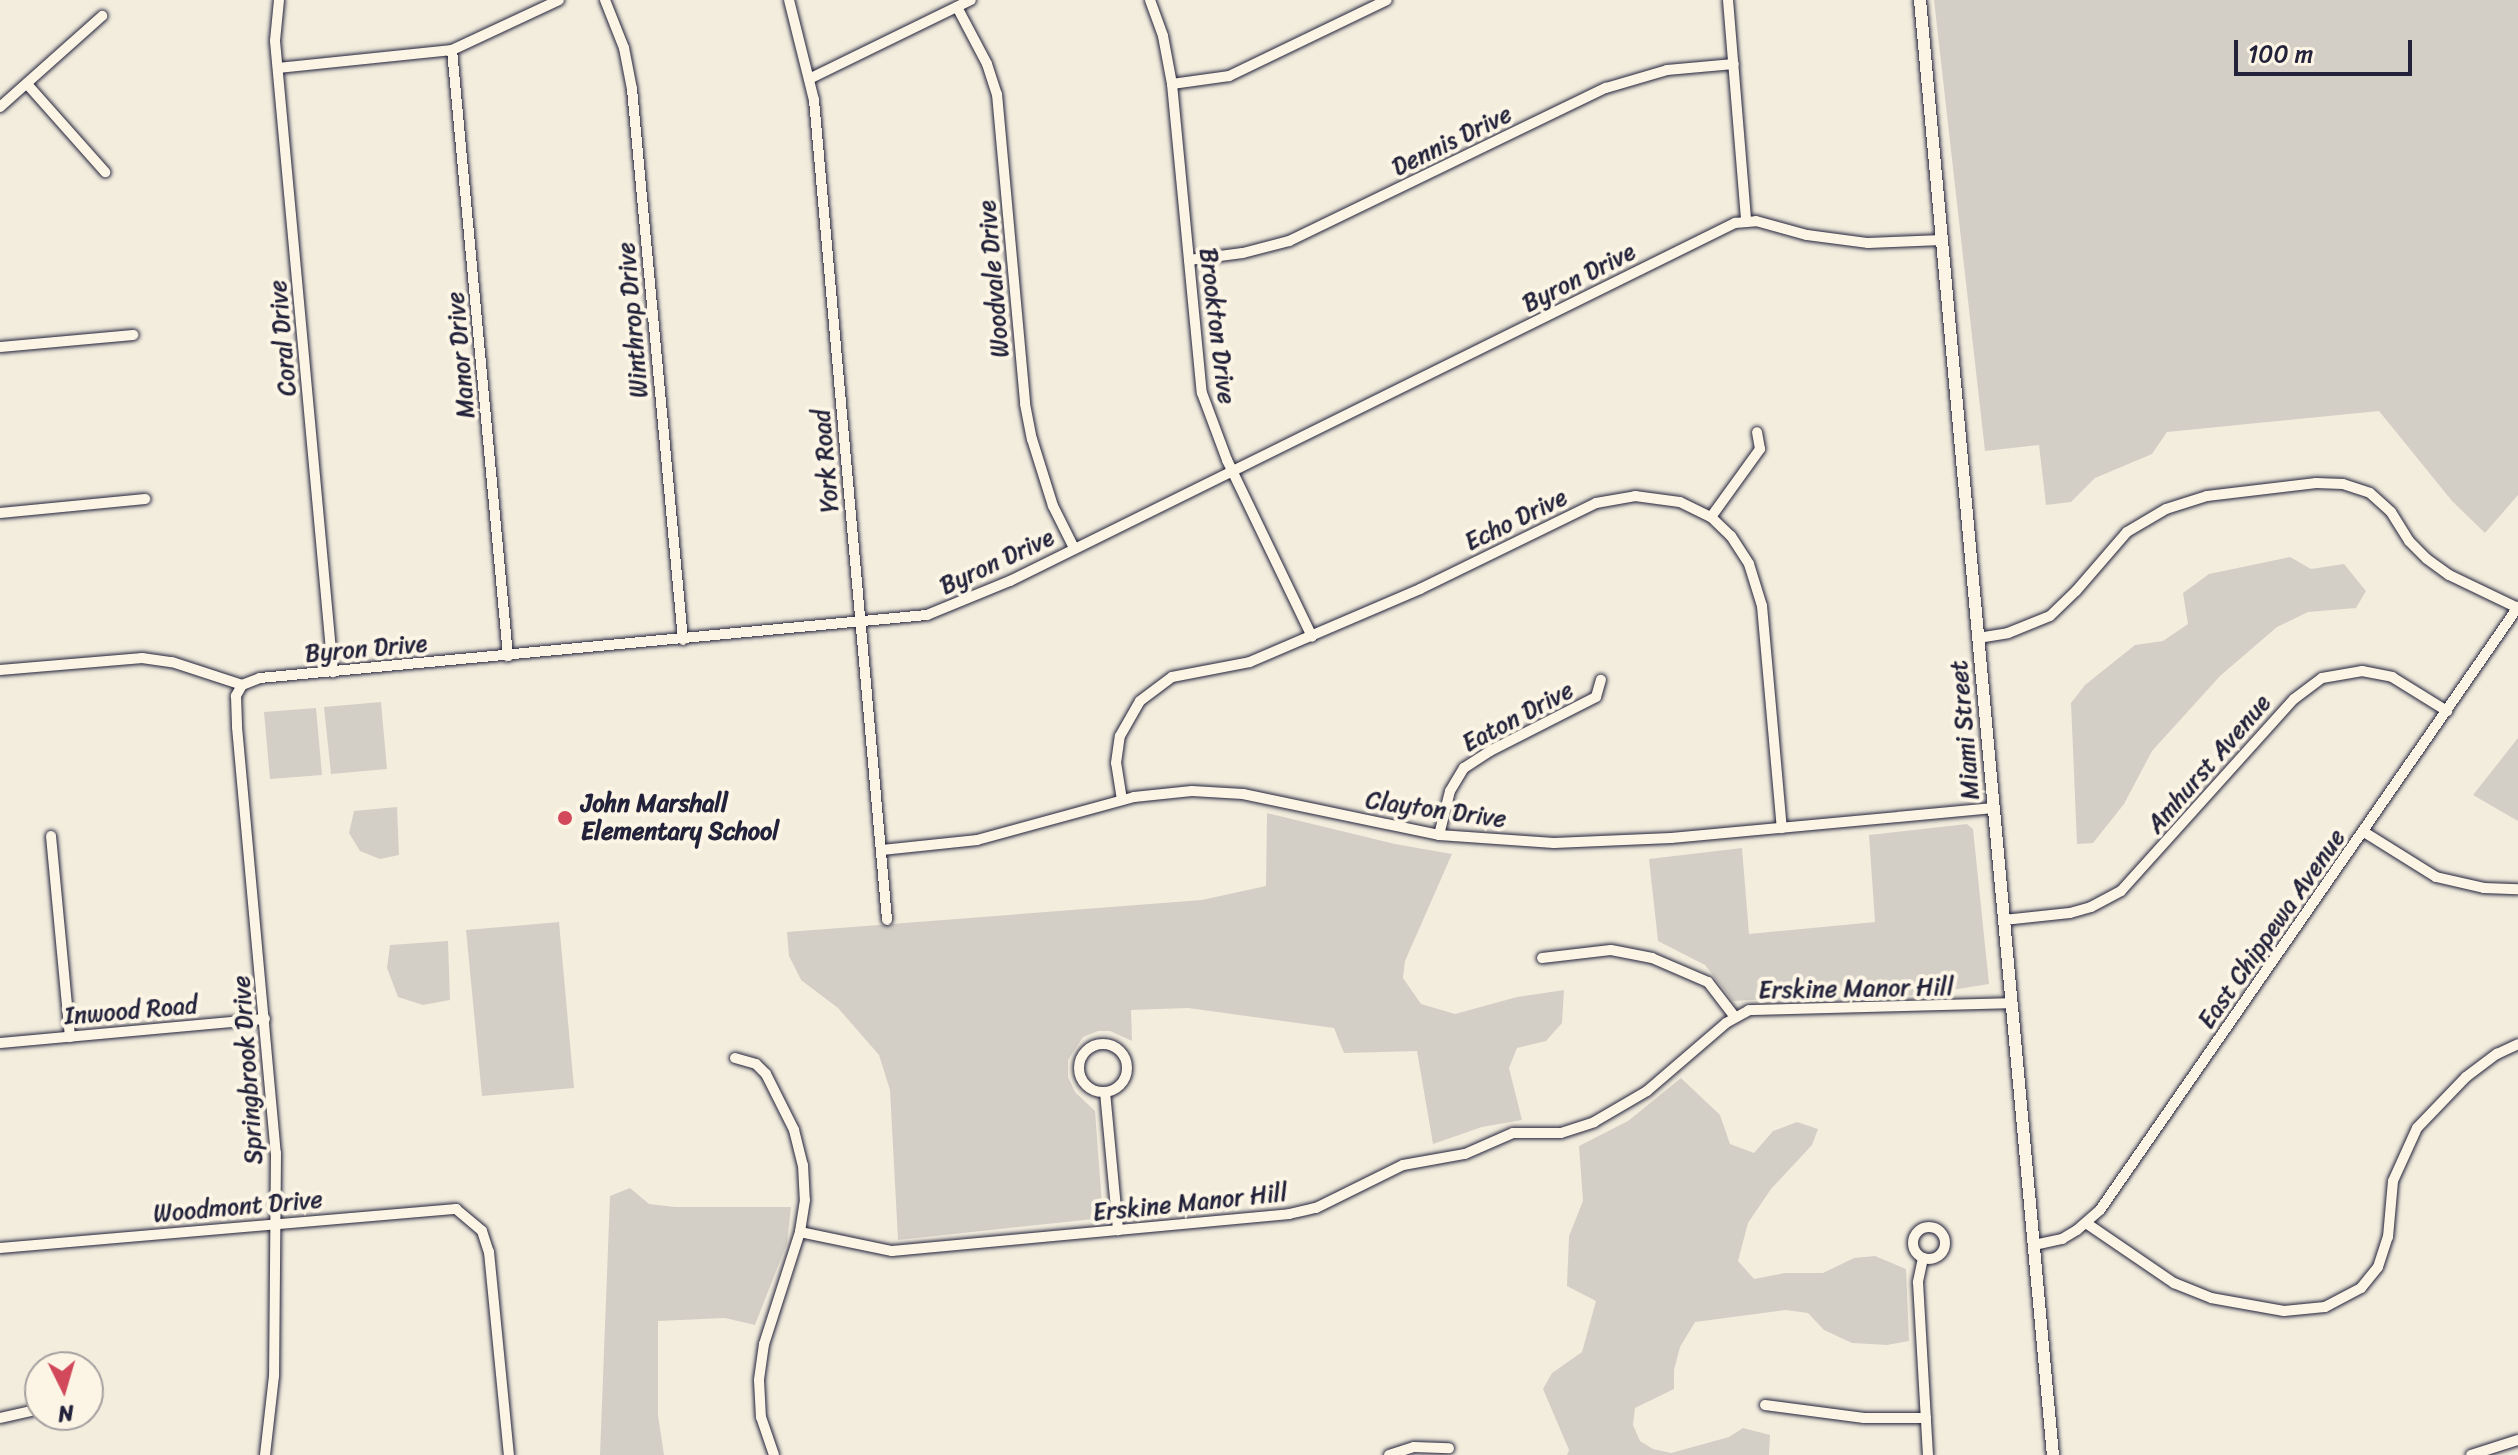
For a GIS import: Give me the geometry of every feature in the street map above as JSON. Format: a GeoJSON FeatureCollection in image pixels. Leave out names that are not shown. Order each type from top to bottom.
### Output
{"type":"FeatureCollection","features":[{"type":"Feature","properties":{"kind":"street","name":"Coral Drive"},"geometry":{"type":"LineString","coordinates":[[279,0],[275,41],[333,672]]}},
{"type":"Feature","properties":{"kind":"street"},"geometry":{"type":"LineString","coordinates":[[278,68],[452,50],[559,0]]}},
{"type":"Feature","properties":{"kind":"street","name":"Winthrop Drive"},"geometry":{"type":"LineString","coordinates":[[605,0],[624,48],[632,89],[683,640]]}},
{"type":"Feature","properties":{"kind":"street","name":"York Road"},"geometry":{"type":"LineString","coordinates":[[789,0],[809,79],[887,920]]}},
{"type":"Feature","properties":{"kind":"street"},"geometry":{"type":"LineString","coordinates":[[809,79],[971,0]]}},
{"type":"Feature","properties":{"kind":"street","name":"Brookton Drive"},"geometry":{"type":"LineString","coordinates":[[1150,0],[1163,36],[1172,84],[1202,393],[1232,472],[1312,637]]}},
{"type":"Feature","properties":{"kind":"street"},"geometry":{"type":"LineString","coordinates":[[1172,84],[1229,76],[1387,0]]}},
{"type":"Feature","properties":{"kind":"street"},"geometry":{"type":"LineString","coordinates":[[1728,0],[1746,220],[1844,241],[1942,240]]}},
{"type":"Feature","properties":{"kind":"street","name":"Miami Street"},"geometry":{"type":"LineString","coordinates":[[1920,0],[2053,1455]]}},
{"type":"Feature","properties":{"kind":"street","name":"Woodvale Drive"},"geometry":{"type":"LineString","coordinates":[[957,7],[987,64],[997,94],[1025,404],[1032,439],[1053,506],[1074,548]]}},
{"type":"Feature","properties":{"kind":"street"},"geometry":{"type":"LineString","coordinates":[[0,107],[102,16]]}},
{"type":"Feature","properties":{"kind":"street","name":"Manor Drive"},"geometry":{"type":"LineString","coordinates":[[452,50],[508,656]]}},
{"type":"Feature","properties":{"kind":"street","name":"Dennis Drive"},"geometry":{"type":"LineString","coordinates":[[1189,260],[1243,253],[1289,241],[1616,84],[1667,70],[1734,64]]}},
{"type":"Feature","properties":{"kind":"street"},"geometry":{"type":"LineString","coordinates":[[27,84],[105,172]]}},
{"type":"Feature","properties":{"kind":"street","name":"Byron Drive"},"geometry":{"type":"LineString","coordinates":[[242,685],[260,678],[860,624],[927,615],[954,607],[1746,220]]}},
{"type":"Feature","properties":{"kind":"street"},"geometry":{"type":"LineString","coordinates":[[0,347],[133,335]]}},
{"type":"Feature","properties":{"kind":"street"},"geometry":{"type":"LineString","coordinates":[[1711,517],[1760,449],[1757,432]]}},
{"type":"Feature","properties":{"kind":"street"},"geometry":{"type":"LineString","coordinates":[[1978,638],[2008,633],[2050,616],[2127,532],[2166,509],[2207,496],[2316,483],[2343,484],[2370,493],[2391,512],[2409,541],[2427,559],[2449,575],[2518,608]]}},
{"type":"Feature","properties":{"kind":"street","name":"Echo Drive"},"geometry":{"type":"LineString","coordinates":[[1122,800],[1116,763],[1118,745],[1126,723],[1147,694],[1184,672],[1234,668],[1442,579],[1596,503],[1618,497],[1649,496],[1680,502],[1711,517],[1743,553],[1759,591],[1782,828]]}},
{"type":"Feature","properties":{"kind":"street"},"geometry":{"type":"LineString","coordinates":[[0,513],[145,499]]}},
{"type":"Feature","properties":{"kind":"street","name":"East Chippewa Avenue"},"geometry":{"type":"LineString","coordinates":[[2034,1245],[2062,1239],[2086,1223],[2113,1193],[2518,608]]}},
{"type":"Feature","properties":{"kind":"street"},"geometry":{"type":"LineString","coordinates":[[0,670],[142,658],[172,662],[242,685]]}},
{"type":"Feature","properties":{"kind":"street","name":"Amhurst Avenue"},"geometry":{"type":"LineString","coordinates":[[2004,920],[2070,913],[2121,891],[2294,699],[2322,678],[2362,671],[2392,677],[2447,711]]}},
{"type":"Feature","properties":{"kind":"street","name":"Eaton Drive"},"geometry":{"type":"LineString","coordinates":[[1439,835],[1450,791],[1464,768],[1490,751],[1596,697],[1601,680]]}},
{"type":"Feature","properties":{"kind":"street","name":"Springbrook Drive"},"geometry":{"type":"LineString","coordinates":[[242,685],[236,696],[237,727],[276,1135],[274,1376],[265,1455]]}},
{"type":"Feature","properties":{"kind":"street","name":"Clayton Drive"},"geometry":{"type":"LineString","coordinates":[[882,850],[977,840],[1122,800],[1170,792],[1231,793],[1439,835],[1492,840],[1611,842],[1994,808]]}},
{"type":"Feature","properties":{"kind":"street"},"geometry":{"type":"LineString","coordinates":[[2364,832],[2436,877],[2484,888],[2518,889]]}},
{"type":"Feature","properties":{"kind":"street"},"geometry":{"type":"LineString","coordinates":[[51,836],[70,1037]]}},
{"type":"Feature","properties":{"kind":"street"},"geometry":{"type":"LineString","coordinates":[[1542,958],[1611,950],[1652,958],[1708,982],[1735,1017]]}},
{"type":"Feature","properties":{"kind":"street","name":"Erskine Manor Hill"},"geometry":{"type":"LineString","coordinates":[[800,1232],[892,1251],[1289,1214],[1316,1208],[1403,1165],[1465,1154],[1513,1133],[1561,1133],[1579,1128],[1647,1091],[1735,1017],[1749,1010],[1775,1007],[1954,1007],[2012,1003]]}},
{"type":"Feature","properties":{"kind":"street","name":"Inwood Road"},"geometry":{"type":"LineString","coordinates":[[0,1043],[265,1019]]}},
{"type":"Feature","properties":{"kind":"street"},"geometry":{"type":"LineString","coordinates":[[1103,1044],[1118,1049],[1126,1062],[1124,1079],[1105,1092],[1088,1086],[1080,1071],[1083,1056],[1094,1045],[1103,1044]]}},
{"type":"Feature","properties":{"kind":"street"},"geometry":{"type":"LineString","coordinates":[[2086,1223],[2174,1283],[2211,1298],[2284,1311],[2325,1307],[2361,1288],[2378,1267],[2388,1237],[2393,1181],[2417,1128],[2466,1077],[2497,1054],[2518,1044]]}},
{"type":"Feature","properties":{"kind":"street"},"geometry":{"type":"LineString","coordinates":[[735,1058],[756,1064],[766,1074],[798,1141],[805,1200],[800,1232],[764,1344],[761,1368],[761,1417],[774,1455]]}},
{"type":"Feature","properties":{"kind":"street"},"geometry":{"type":"LineString","coordinates":[[1105,1092],[1118,1230]]}},
{"type":"Feature","properties":{"kind":"street","name":"Woodmont Drive"},"geometry":{"type":"LineString","coordinates":[[0,1248],[456,1209],[475,1223],[489,1252],[509,1455]]}},
{"type":"Feature","properties":{"kind":"street"},"geometry":{"type":"LineString","coordinates":[[1923,1258],[1918,1282],[1928,1455]]}},
{"type":"Feature","properties":{"kind":"street"},"geometry":{"type":"LineString","coordinates":[[1765,1405],[1864,1418],[1926,1418]]}},
{"type":"Feature","properties":{"kind":"street"},"geometry":{"type":"LineString","coordinates":[[0,1418],[24,1413]]}},
{"type":"Feature","properties":{"kind":"street"},"geometry":{"type":"LineString","coordinates":[[2471,1455],[2518,1440]]}},
{"type":"Feature","properties":{"kind":"street"},"geometry":{"type":"LineString","coordinates":[[1389,1455],[1414,1447],[1449,1448]]}},
{"type":"Feature","properties":{"kind":"shaded area"},"geometry":{"type":"Polygon","coordinates":[[[1934,0],[2518,0],[2518,495],[2485,533],[2452,501],[2379,411],[2167,432],[2152,454],[2095,478],[2071,502],[2046,505],[2039,445],[1985,451],[1934,0]]]}},
{"type":"Feature","properties":{"kind":"shaded area"},"geometry":{"type":"Polygon","coordinates":[[[2290,557],[2311,569],[2344,564],[2366,591],[2356,608],[2308,612],[2277,627],[2220,676],[2152,751],[2124,804],[2093,843],[2077,844],[2071,703],[2085,685],[2135,645],[2163,641],[2188,624],[2183,593],[2209,574],[2290,557]]]}},
{"type":"Feature","properties":{"kind":"shaded area"},"geometry":{"type":"Polygon","coordinates":[[[381,702],[387,769],[331,774],[324,707],[381,702]]]}},
{"type":"Feature","properties":{"kind":"shaded area"},"geometry":{"type":"Polygon","coordinates":[[[316,708],[322,775],[270,779],[264,712],[316,708]]]}},
{"type":"Feature","properties":{"kind":"shaded area"},"geometry":{"type":"Polygon","coordinates":[[[2518,738],[2518,821],[2473,795],[2518,738]]]}},
{"type":"Feature","properties":{"kind":"shaded area"},"geometry":{"type":"Polygon","coordinates":[[[397,807],[399,855],[380,859],[360,851],[349,833],[354,811],[397,807]]]}},
{"type":"Feature","properties":{"kind":"shaded area"},"geometry":{"type":"Polygon","coordinates":[[[1267,813],[1395,844],[1452,854],[1405,961],[1403,978],[1421,1004],[1455,1014],[1517,997],[1564,990],[1562,1023],[1546,1041],[1517,1048],[1509,1068],[1522,1120],[1482,1127],[1433,1144],[1417,1051],[1344,1053],[1334,1028],[1188,1008],[1131,1010],[1132,1041],[1110,1031],[1098,1031],[1083,1037],[1068,1060],[1068,1077],[1075,1092],[1095,1111],[1103,1218],[898,1240],[890,1090],[879,1055],[838,1008],[801,980],[789,956],[787,932],[1202,900],[1266,886],[1267,813]]]}},
{"type":"Feature","properties":{"kind":"shaded area"},"geometry":{"type":"Polygon","coordinates":[[[1967,824],[1973,829],[1989,984],[1920,995],[1830,999],[1805,994],[1791,998],[1733,1001],[1705,965],[1658,941],[1649,859],[1742,848],[1749,934],[1875,922],[1869,835],[1967,824]]]}},
{"type":"Feature","properties":{"kind":"shaded area"},"geometry":{"type":"Polygon","coordinates":[[[559,922],[574,1088],[482,1096],[466,930],[559,922]]]}},
{"type":"Feature","properties":{"kind":"shaded area"},"geometry":{"type":"Polygon","coordinates":[[[448,941],[450,1000],[423,1005],[398,997],[387,968],[390,945],[448,941]]]}},
{"type":"Feature","properties":{"kind":"shaded area"},"geometry":{"type":"Polygon","coordinates":[[[1681,1078],[1720,1115],[1730,1144],[1754,1153],[1773,1131],[1797,1122],[1818,1129],[1812,1145],[1771,1189],[1748,1223],[1738,1261],[1754,1279],[1785,1273],[1823,1273],[1854,1258],[1875,1256],[1906,1269],[1909,1341],[1887,1345],[1852,1343],[1824,1330],[1808,1313],[1786,1310],[1695,1322],[1680,1347],[1674,1370],[1674,1389],[1635,1408],[1633,1425],[1640,1441],[1653,1449],[1671,1453],[1729,1437],[1743,1428],[1770,1435],[1769,1455],[1567,1455],[1569,1450],[1543,1389],[1552,1373],[1582,1352],[1596,1301],[1567,1286],[1569,1236],[1583,1201],[1579,1146],[1628,1121],[1681,1078]]]}},
{"type":"Feature","properties":{"kind":"shaded area"},"geometry":{"type":"Polygon","coordinates":[[[630,1188],[649,1204],[675,1207],[791,1207],[787,1243],[755,1325],[725,1318],[658,1321],[658,1415],[664,1455],[600,1455],[610,1196],[630,1188]]]}},
{"type":"Feature","properties":{"kind":"place","name":"John Marshall Elementary School"},"geometry":{"type":"Point","coordinates":[565,818]}}]}
